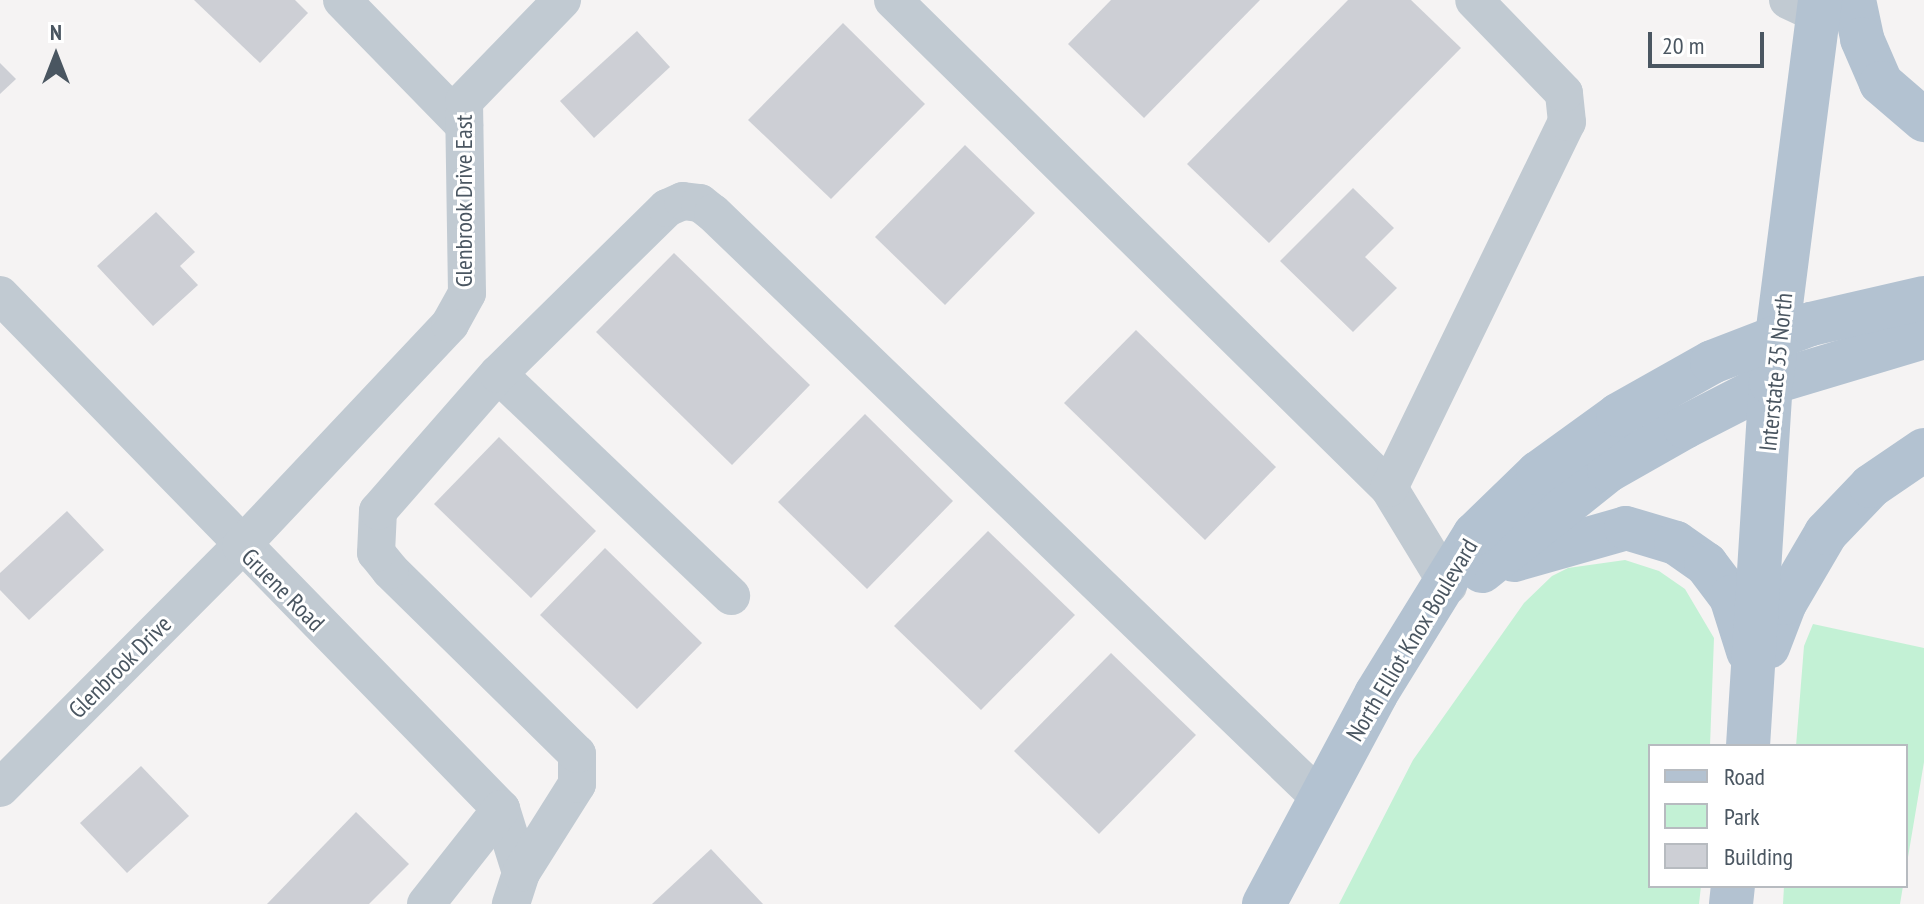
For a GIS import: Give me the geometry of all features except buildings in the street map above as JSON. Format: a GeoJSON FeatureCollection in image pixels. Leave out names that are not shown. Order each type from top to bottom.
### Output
{"type":"FeatureCollection","features":[{"type":"Feature","properties":{"kind":"main road"},"geometry":{"type":"LineString","coordinates":[[1820,3],[1862,39],[1881,83],[1924,120]]}},
{"type":"Feature","properties":{"kind":"main road","name":"Interstate 35 North"},"geometry":{"type":"LineString","coordinates":[[1748,744],[1756,676],[1771,383],[1820,3]]}},
{"type":"Feature","properties":{"kind":"main road","name":"North Elliot Knox Boulevard"},"geometry":{"type":"LineString","coordinates":[[1465,578],[1475,534],[1577,442],[1663,387],[1778,335],[1924,298]]}},
{"type":"Feature","properties":{"kind":"main road","name":"North Elliot Knox Boulevard"},"geometry":{"type":"LineString","coordinates":[[1264,904],[1376,694],[1465,578],[1609,470],[1771,383],[1924,337]]}},
{"type":"Feature","properties":{"kind":"main road"},"geometry":{"type":"LineString","coordinates":[[1756,676],[1785,603],[1826,533],[1871,486],[1924,450]]}},
{"type":"Feature","properties":{"kind":"main road"},"geometry":{"type":"LineString","coordinates":[[1465,578],[1569,541],[1626,528],[1676,543],[1706,564],[1731,597],[1756,676]]}},
{"type":"Feature","properties":{"kind":"street"},"geometry":{"type":"LineString","coordinates":[[342,0],[464,125]]}},
{"type":"Feature","properties":{"kind":"street","name":"Glenbrook Drive East"},"geometry":{"type":"LineString","coordinates":[[241,546],[415,367],[461,308],[467,293],[464,101],[562,0]]}},
{"type":"Feature","properties":{"kind":"street"},"geometry":{"type":"LineString","coordinates":[[893,0],[1389,488],[1465,578]]}},
{"type":"Feature","properties":{"kind":"street"},"geometry":{"type":"LineString","coordinates":[[1389,488],[1567,122],[1564,93],[1474,0]]}},
{"type":"Feature","properties":{"kind":"street"},"geometry":{"type":"LineString","coordinates":[[516,889],[577,784],[577,754],[376,553],[374,533],[378,511],[498,374],[667,208],[683,201],[700,203],[1319,797]]}},
{"type":"Feature","properties":{"kind":"street","name":"Gruene Road"},"geometry":{"type":"LineString","coordinates":[[0,295],[241,546],[501,809],[516,889]]}},
{"type":"Feature","properties":{"kind":"street"},"geometry":{"type":"LineString","coordinates":[[498,374],[731,596]]}},
{"type":"Feature","properties":{"kind":"street","name":"Glenbrook Drive"},"geometry":{"type":"LineString","coordinates":[[0,788],[241,546]]}},
{"type":"Feature","properties":{"kind":"street"},"geometry":{"type":"LineString","coordinates":[[426,904],[501,809]]}},
{"type":"Feature","properties":{"kind":"green space"},"geometry":{"type":"Polygon","coordinates":[[[1625,560],[1659,571],[1685,589],[1714,638],[1710,744],[1648,744],[1648,888],[1701,888],[1699,904],[1339,904],[1413,760],[1524,603],[1552,576],[1568,568],[1625,560]]]}},
{"type":"Feature","properties":{"kind":"green space"},"geometry":{"type":"Polygon","coordinates":[[[1813,624],[1924,648],[1924,762],[1908,857],[1908,744],[1796,744],[1804,646],[1813,624]]]}},
{"type":"Feature","properties":{"kind":"green space"},"geometry":{"type":"Polygon","coordinates":[[[1784,888],[1903,888],[1900,904],[1783,904],[1784,888]]]}}]}
